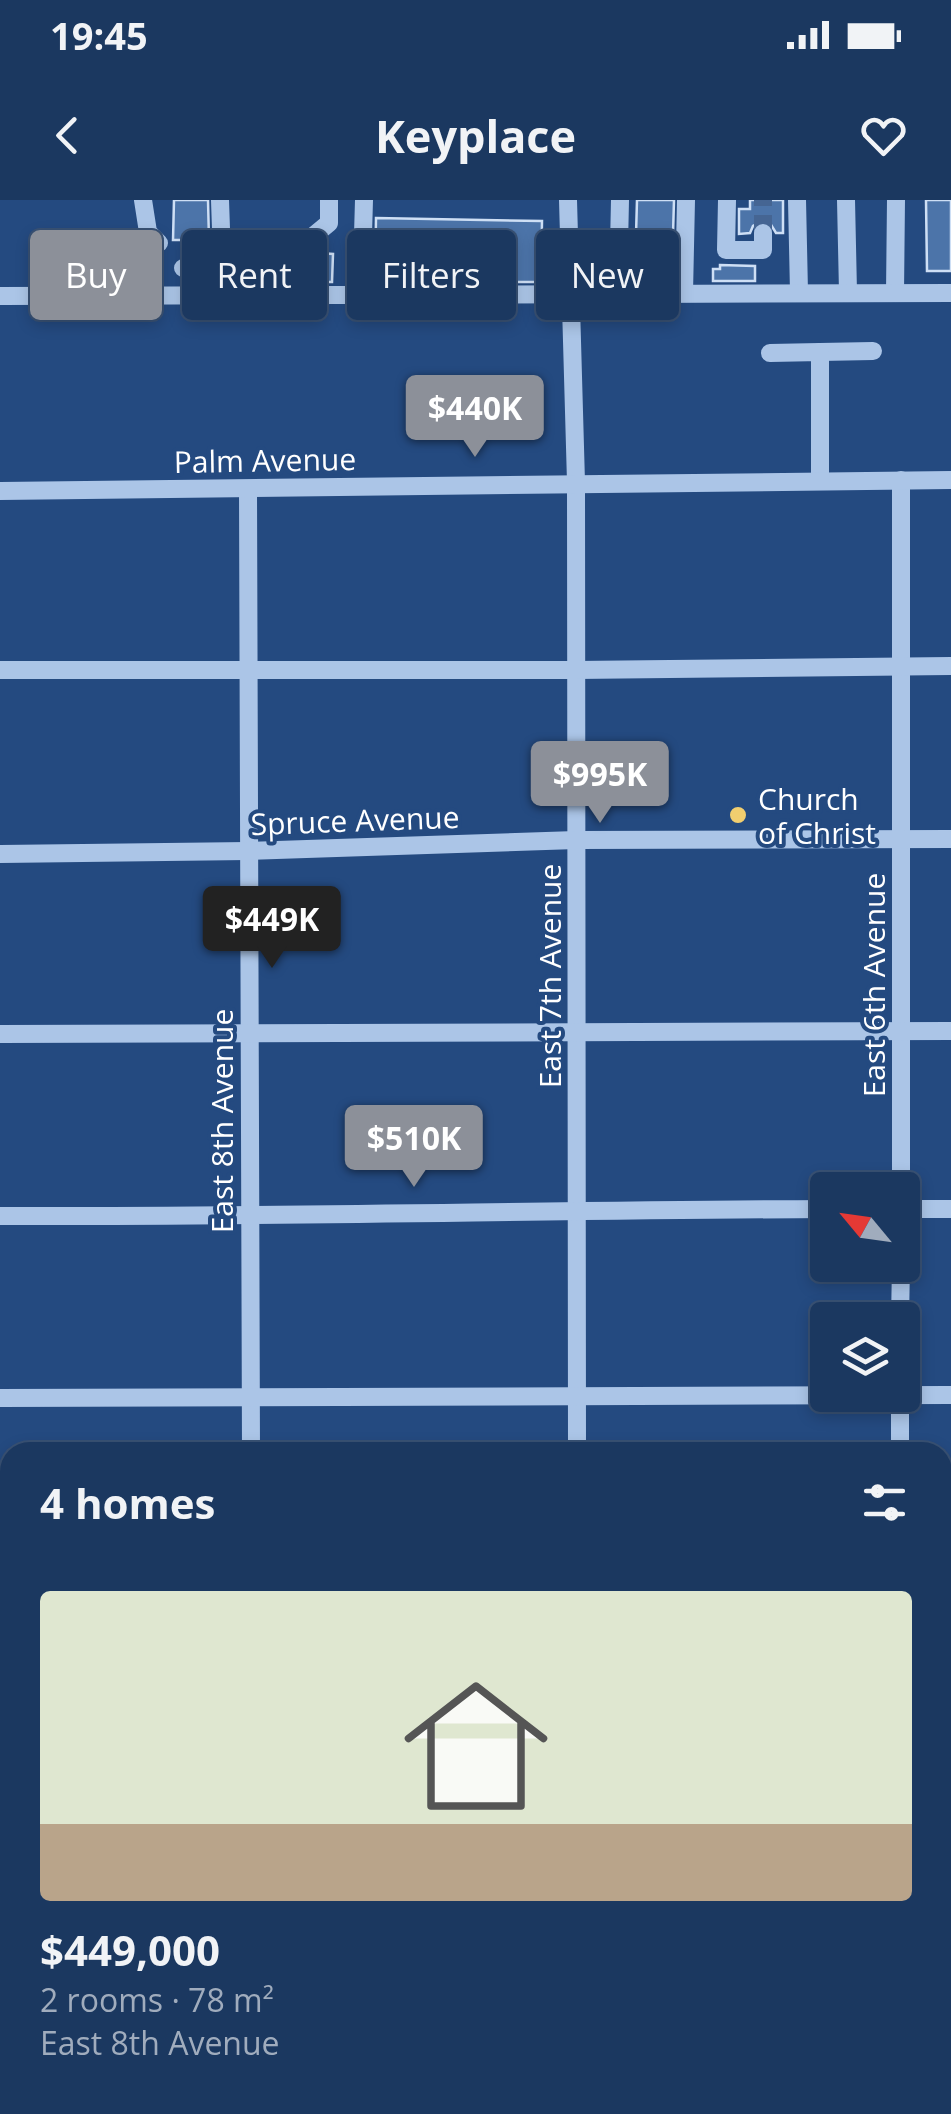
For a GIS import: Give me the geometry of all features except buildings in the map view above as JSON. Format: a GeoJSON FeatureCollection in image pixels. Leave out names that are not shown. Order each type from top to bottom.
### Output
{"type":"FeatureCollection","features":[{"type":"Feature","properties":{"kind":"street"},"geometry":{"type":"LineString","coordinates":[[143,200],[148,230]]}},
{"type":"Feature","properties":{"kind":"street"},"geometry":{"type":"LineString","coordinates":[[220,200],[221,230]]}},
{"type":"Feature","properties":{"kind":"street"},"geometry":{"type":"LineString","coordinates":[[321,230],[329,224],[329,200]]}},
{"type":"Feature","properties":{"kind":"street"},"geometry":{"type":"LineString","coordinates":[[363,230],[364,200]]}},
{"type":"Feature","properties":{"kind":"street","name":"East 7th Avenue"},"geometry":{"type":"LineString","coordinates":[[568,200],[568,230]]}},
{"type":"Feature","properties":{"kind":"street"},"geometry":{"type":"LineString","coordinates":[[619,230],[620,200]]}},
{"type":"Feature","properties":{"kind":"street"},"geometry":{"type":"LineString","coordinates":[[684,292],[686,200]]}},
{"type":"Feature","properties":{"kind":"street"},"geometry":{"type":"LineString","coordinates":[[726,200],[726,250],[763,250],[763,233]]}},
{"type":"Feature","properties":{"kind":"street"},"geometry":{"type":"LineString","coordinates":[[798,200],[799,292]]}},
{"type":"Feature","properties":{"kind":"street"},"geometry":{"type":"LineString","coordinates":[[846,200],[848,292]]}},
{"type":"Feature","properties":{"kind":"street"},"geometry":{"type":"LineString","coordinates":[[894,292],[896,200]]}},
{"type":"Feature","properties":{"kind":"street"},"geometry":{"type":"LineString","coordinates":[[327,296],[536,292]]}},
{"type":"Feature","properties":{"kind":"street"},"geometry":{"type":"LineString","coordinates":[[679,292],[951,293]]}},
{"type":"Feature","properties":{"kind":"street"},"geometry":{"type":"LineString","coordinates":[[0,296],[182,296]]}},
{"type":"Feature","properties":{"kind":"street","name":"East 7th Avenue"},"geometry":{"type":"LineString","coordinates":[[570,320],[576,482],[576,1442]]}},
{"type":"Feature","properties":{"kind":"street"},"geometry":{"type":"LineString","coordinates":[[770,353],[873,351]]}},
{"type":"Feature","properties":{"kind":"street"},"geometry":{"type":"LineString","coordinates":[[820,352],[820,480]]}},
{"type":"Feature","properties":{"kind":"street","name":"East 6th Avenue"},"geometry":{"type":"LineString","coordinates":[[900,480],[901,1172]]}},
{"type":"Feature","properties":{"kind":"street","name":"Palm Avenue"},"geometry":{"type":"LineString","coordinates":[[0,490],[951,480]]}},
{"type":"Feature","properties":{"kind":"street","name":"East 8th Avenue"},"geometry":{"type":"LineString","coordinates":[[248,489],[251,1442]]}},
{"type":"Feature","properties":{"kind":"street"},"geometry":{"type":"LineString","coordinates":[[0,670],[951,666]]}},
{"type":"Feature","properties":{"kind":"street","name":"Spruce Avenue"},"geometry":{"type":"LineString","coordinates":[[0,854],[248,851],[576,840],[951,839]]}},
{"type":"Feature","properties":{"kind":"street"},"geometry":{"type":"LineString","coordinates":[[0,1034],[951,1031]]}},
{"type":"Feature","properties":{"kind":"street"},"geometry":{"type":"LineString","coordinates":[[0,1216],[249,1217],[810,1209]]}},
{"type":"Feature","properties":{"kind":"street"},"geometry":{"type":"LineString","coordinates":[[920,1209],[951,1209]]}},
{"type":"Feature","properties":{"kind":"street"},"geometry":{"type":"LineString","coordinates":[[920,1396],[951,1395]]}},
{"type":"Feature","properties":{"kind":"street"},"geometry":{"type":"LineString","coordinates":[[0,1398],[810,1396]]}},
{"type":"Feature","properties":{"kind":"street"},"geometry":{"type":"LineString","coordinates":[[900,1412],[900,1442]]}},
{"type":"Feature","properties":{"kind":"tunnel"},"geometry":{"type":"LineString","coordinates":[[763,200],[763,233]]}},
{"type":"Feature","properties":{"kind":"place","name":"Church of Christ"},"geometry":{"type":"Point","coordinates":[738,815]}}]}
